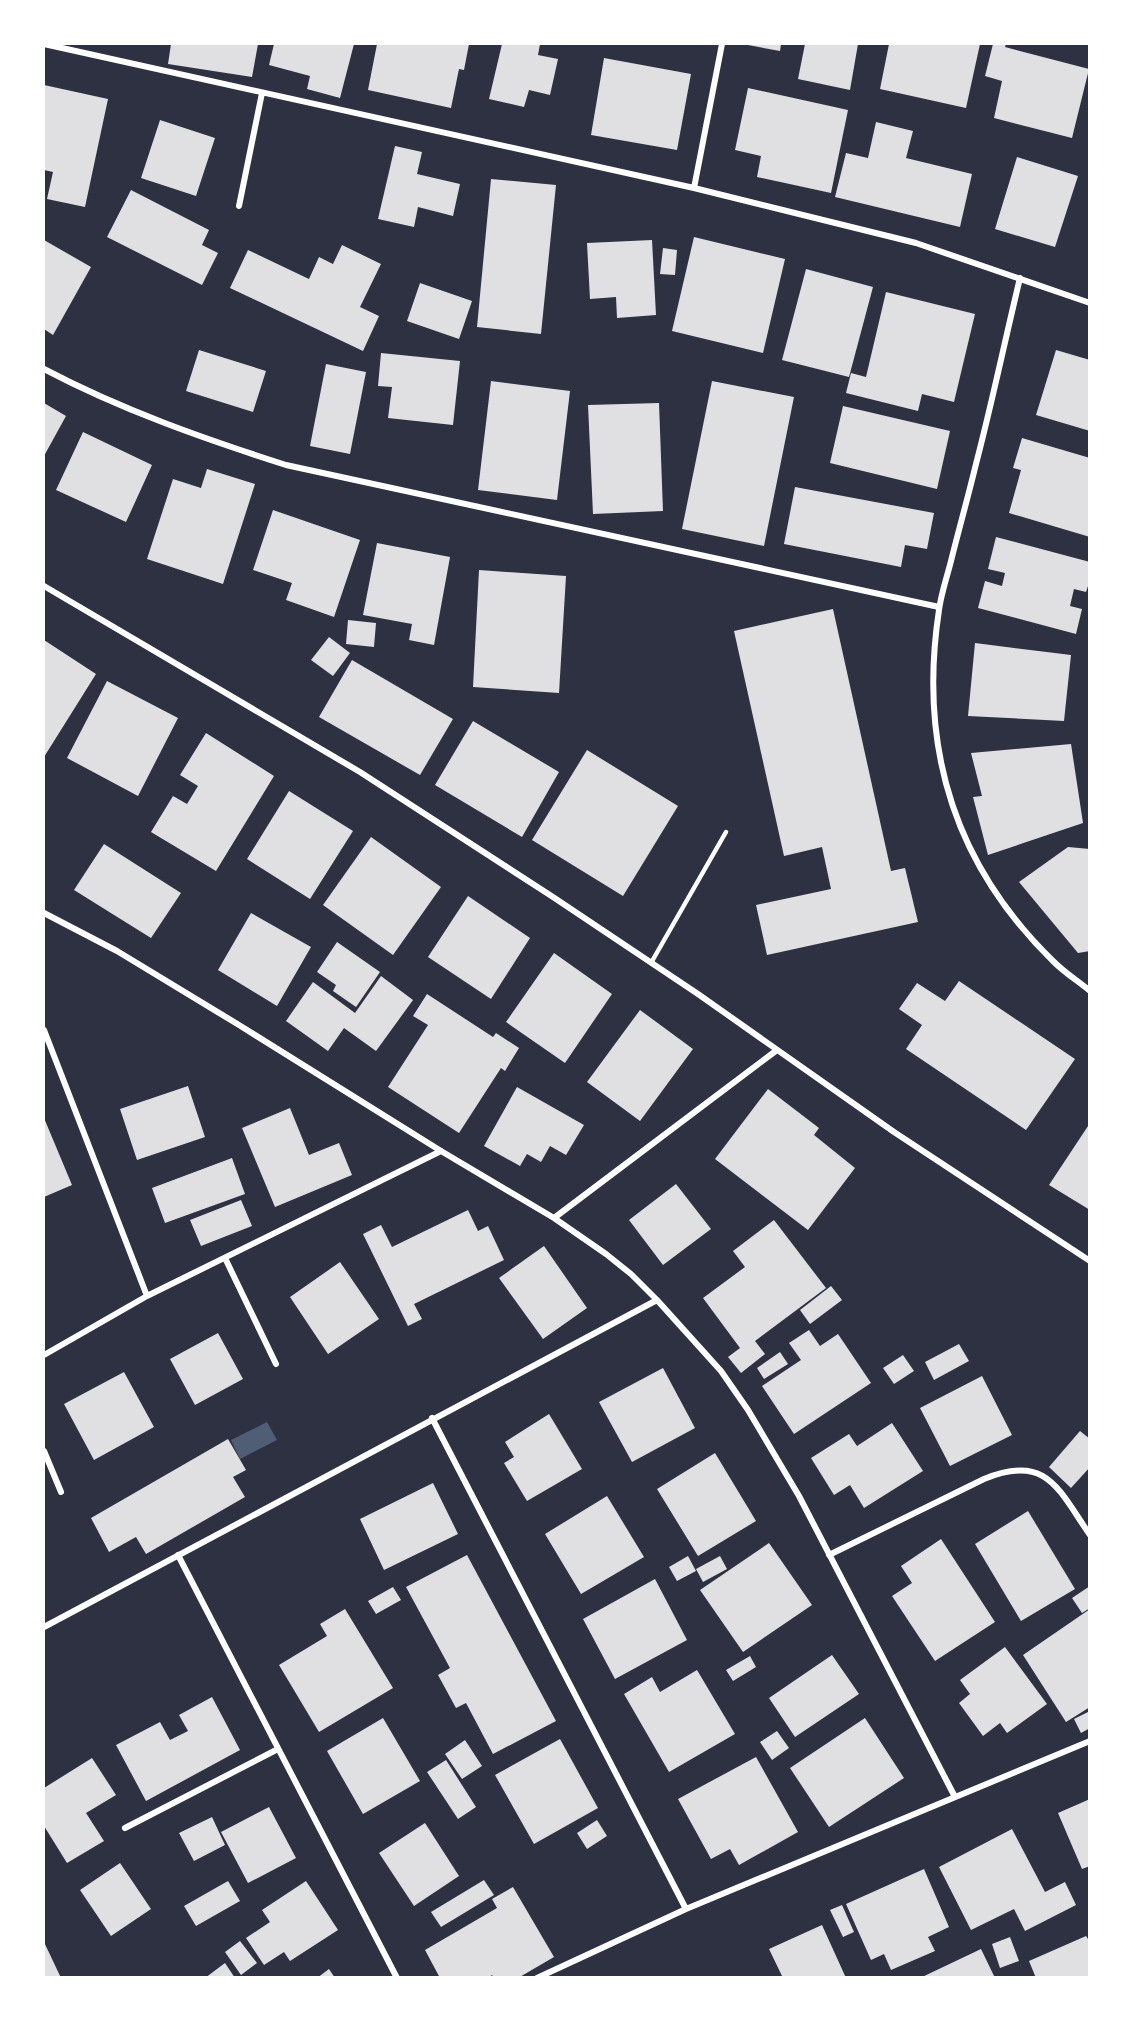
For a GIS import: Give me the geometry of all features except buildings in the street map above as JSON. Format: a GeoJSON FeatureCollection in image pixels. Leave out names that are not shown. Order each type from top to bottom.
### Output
{"type":"FeatureCollection","features":[{"type":"Feature","properties":{"kind":"street"},"geometry":{"type":"LineString","coordinates":[[44,44],[694,188],[916,243],[1089,303]]}},
{"type":"Feature","properties":{"kind":"street"},"geometry":{"type":"LineString","coordinates":[[694,188],[722,44]]}},
{"type":"Feature","properties":{"kind":"street"},"geometry":{"type":"LineString","coordinates":[[239,206],[262,93]]}},
{"type":"Feature","properties":{"kind":"street"},"geometry":{"type":"LineString","coordinates":[[1020,278],[978,457],[939,607],[932,664],[932,694],[938,752],[955,813],[980,868],[1012,916],[1056,964],[1089,991]]}},
{"type":"Feature","properties":{"kind":"street"},"geometry":{"type":"LineString","coordinates":[[44,369],[105,399],[183,432],[286,465],[939,607]]}},
{"type":"Feature","properties":{"kind":"street"},"geometry":{"type":"LineString","coordinates":[[44,586],[360,772],[651,963],[894,1132],[1089,1261]]}},
{"type":"Feature","properties":{"kind":"street"},"geometry":{"type":"LineString","coordinates":[[44,913],[117,951],[554,1218],[631,1274],[721,1371],[748,1410],[799,1496],[955,1797]]}},
{"type":"Feature","properties":{"kind":"street"},"geometry":{"type":"LineString","coordinates":[[44,1030],[147,1296]]}},
{"type":"Feature","properties":{"kind":"street"},"geometry":{"type":"LineString","coordinates":[[554,1218],[777,1050]]}},
{"type":"Feature","properties":{"kind":"street"},"geometry":{"type":"LineString","coordinates":[[44,1355],[147,1296],[441,1151]]}},
{"type":"Feature","properties":{"kind":"street"},"geometry":{"type":"LineString","coordinates":[[225,1258],[276,1364]]}},
{"type":"Feature","properties":{"kind":"street"},"geometry":{"type":"LineString","coordinates":[[44,1627],[657,1300]]}},
{"type":"Feature","properties":{"kind":"street"},"geometry":{"type":"LineString","coordinates":[[432,1418],[686,1908]]}},
{"type":"Feature","properties":{"kind":"street"},"geometry":{"type":"LineString","coordinates":[[44,1451],[61,1492]]}},
{"type":"Feature","properties":{"kind":"street"},"geometry":{"type":"LineString","coordinates":[[829,1555],[984,1479],[1012,1470],[1025,1469],[1041,1474],[1052,1481],[1089,1535]]}},
{"type":"Feature","properties":{"kind":"street"},"geometry":{"type":"LineString","coordinates":[[178,1555],[397,1977]]}},
{"type":"Feature","properties":{"kind":"street"},"geometry":{"type":"LineString","coordinates":[[537,1977],[686,1908],[1089,1741]]}},
{"type":"Feature","properties":{"kind":"street"},"geometry":{"type":"LineString","coordinates":[[125,1827],[278,1749]]}},
{"type":"Feature","properties":{"kind":"lane"},"geometry":{"type":"LineString","coordinates":[[651,963],[726,832]]}},
{"type":"Feature","properties":{"kind":"water"},"geometry":{"type":"Polygon","coordinates":[[[267,1422],[277,1440],[240,1459],[231,1440],[267,1422]]]}}]}
